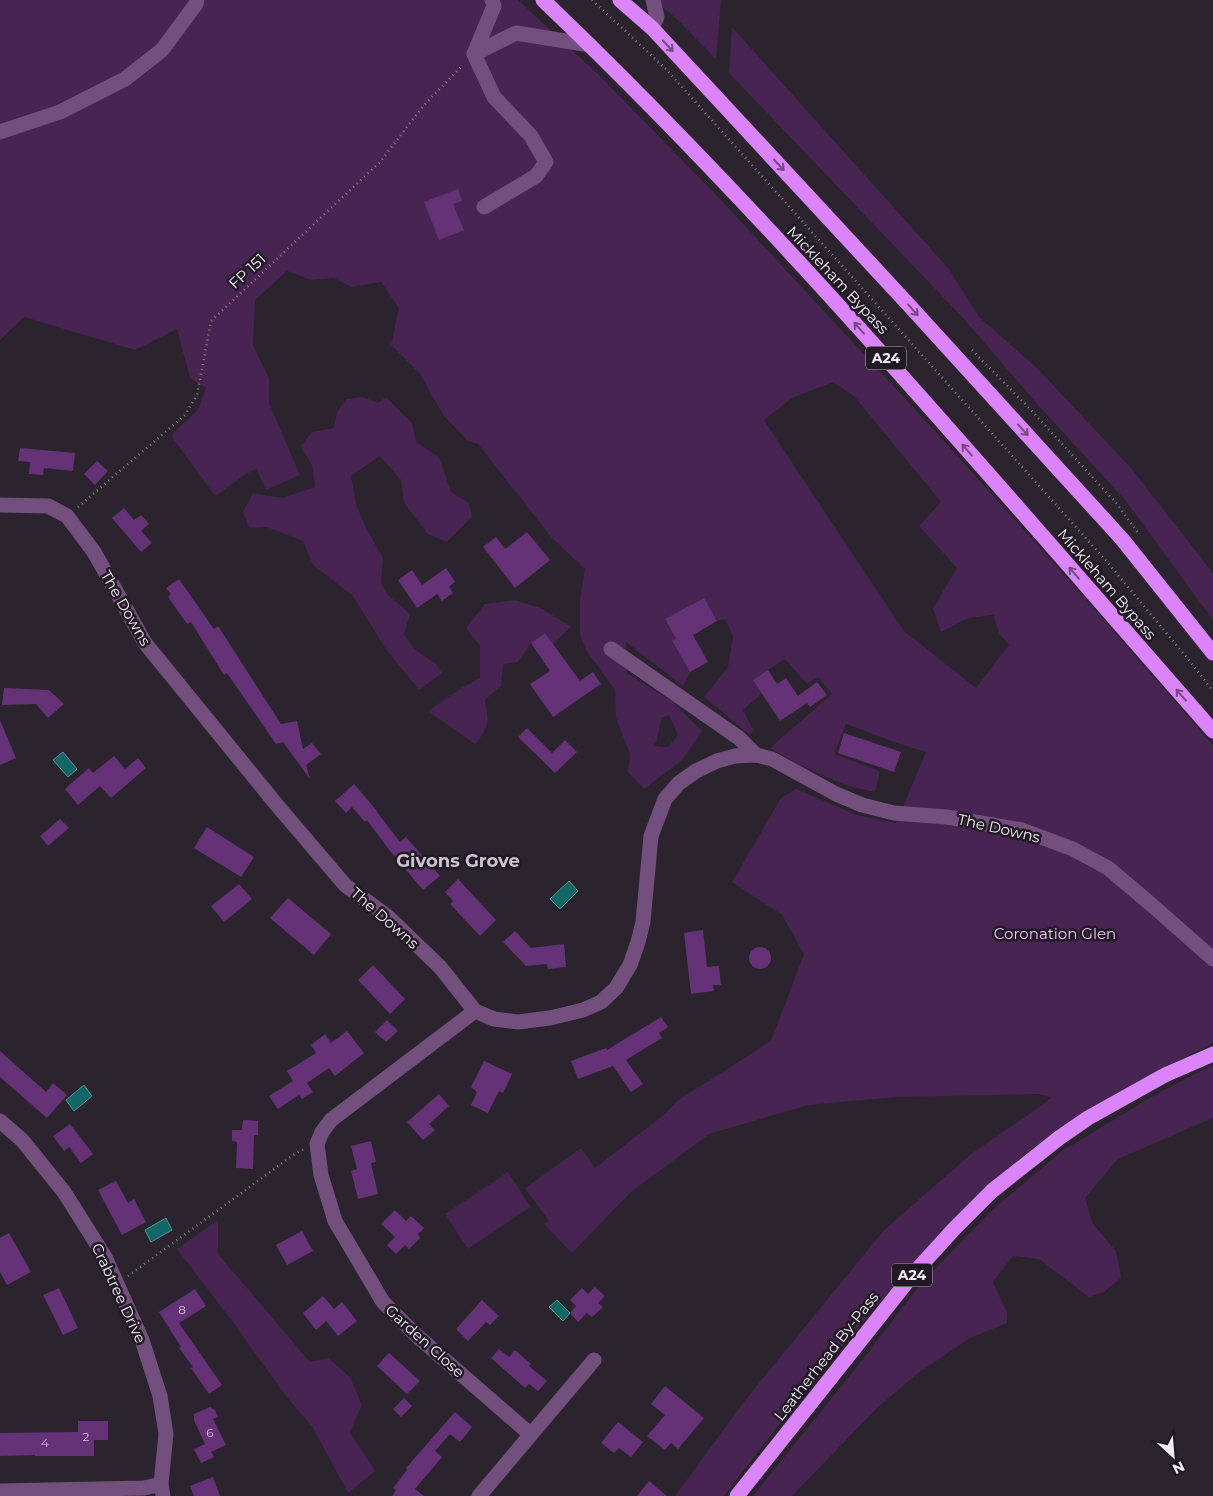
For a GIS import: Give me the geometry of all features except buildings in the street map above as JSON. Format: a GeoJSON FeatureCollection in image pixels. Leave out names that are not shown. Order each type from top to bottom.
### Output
{"type":"FeatureCollection","features":[{"type":"Feature","properties":{"kind":"highway","name":"Mickleham Bypass"},"geometry":{"type":"LineString","coordinates":[[543,0],[627,81],[855,323],[1213,732]]}},
{"type":"Feature","properties":{"kind":"highway"},"geometry":{"type":"LineString","coordinates":[[620,0],[652,28],[901,296],[1115,532],[1213,653]]}},
{"type":"Feature","properties":{"kind":"highway","name":"Leatherhead By-Pass"},"geometry":{"type":"LineString","coordinates":[[737,1496],[914,1273],[992,1191],[1059,1138],[1088,1118],[1165,1075],[1213,1054]]}},
{"type":"Feature","properties":{"kind":"street"},"geometry":{"type":"LineString","coordinates":[[0,132],[60,112],[125,79],[162,50],[197,0]]}},
{"type":"Feature","properties":{"kind":"street"},"geometry":{"type":"LineString","coordinates":[[484,207],[536,176],[546,162],[530,136],[494,97],[474,54],[494,6],[492,0]]}},
{"type":"Feature","properties":{"kind":"street"},"geometry":{"type":"LineString","coordinates":[[652,28],[657,17],[653,0]]}},
{"type":"Feature","properties":{"kind":"street"},"geometry":{"type":"LineString","coordinates":[[474,54],[516,33],[590,45]]}},
{"type":"Feature","properties":{"kind":"street","name":"The Downs"},"geometry":{"type":"LineString","coordinates":[[0,505],[48,506],[67,516],[94,552],[145,643],[236,756],[345,884],[387,916],[440,967],[475,1011],[494,1019],[518,1022],[550,1018],[583,1010],[601,1002],[616,988],[630,965],[638,942],[643,922],[651,836],[665,799],[679,783],[696,771],[734,756],[756,755],[772,759],[836,794],[862,805],[894,812],[947,817],[1022,830],[1073,848],[1108,868],[1213,959]]}},
{"type":"Feature","properties":{"kind":"street","name":"The Downs"},"geometry":{"type":"LineString","coordinates":[[611,649],[739,738],[756,755]]}},
{"type":"Feature","properties":{"kind":"street"},"geometry":{"type":"LineString","coordinates":[[317,1144],[322,1132],[331,1120],[475,1011]]}},
{"type":"Feature","properties":{"kind":"street","name":"Crabtree Drive"},"geometry":{"type":"LineString","coordinates":[[0,1120],[22,1140],[64,1192],[105,1257],[142,1340],[160,1396],[166,1434],[162,1490]]}},
{"type":"Feature","properties":{"kind":"street","name":"Garden Close"},"geometry":{"type":"LineString","coordinates":[[317,1144],[320,1175],[335,1221],[383,1302],[416,1335],[530,1434]]}},
{"type":"Feature","properties":{"kind":"street"},"geometry":{"type":"LineString","coordinates":[[479,1496],[594,1360]]}},
{"type":"Feature","properties":{"kind":"street"},"geometry":{"type":"LineString","coordinates":[[0,1491],[144,1488],[162,1490]]}},
{"type":"Feature","properties":{"kind":"path"},"geometry":{"type":"LineString","coordinates":[[592,0],[666,70],[1108,564],[1213,691]]}},
{"type":"Feature","properties":{"kind":"path","name":"FP 151"},"geometry":{"type":"LineString","coordinates":[[67,516],[185,415],[197,395],[211,321],[380,162],[424,105],[474,54]]}},
{"type":"Feature","properties":{"kind":"path"},"geometry":{"type":"LineString","coordinates":[[117,1284],[296,1153],[317,1144]]}},
{"type":"Feature","properties":{"kind":"green space","name":"Coronation Glen"},"geometry":{"type":"Polygon","coordinates":[[[0,0],[518,0],[598,74],[720,199],[936,432],[1069,580],[1213,745],[1213,1043],[1115,1095],[1025,1154],[965,1210],[890,1290],[815,1379],[724,1496],[675,1496],[746,1399],[884,1230],[971,1154],[1052,1097],[1039,1094],[897,1097],[808,1105],[709,1134],[631,1192],[572,1253],[544,1224],[549,1221],[525,1188],[581,1148],[595,1168],[665,1114],[677,1101],[771,1041],[804,954],[782,915],[732,882],[781,798],[796,789],[857,815],[896,823],[926,752],[846,724],[834,754],[880,771],[875,792],[845,785],[796,763],[770,748],[832,694],[818,677],[807,684],[785,659],[753,680],[762,693],[743,710],[753,730],[750,735],[704,697],[728,667],[733,636],[725,619],[717,621],[703,598],[665,620],[676,639],[672,642],[690,672],[683,686],[626,642],[627,673],[673,702],[702,731],[682,760],[644,789],[628,772],[630,754],[616,718],[615,690],[586,650],[580,634],[580,597],[585,569],[552,538],[478,444],[468,441],[444,416],[420,374],[391,345],[399,308],[381,282],[351,287],[334,278],[311,280],[287,271],[255,300],[253,345],[269,378],[269,403],[300,475],[266,490],[256,469],[215,496],[172,437],[173,433],[198,410],[206,388],[190,378],[177,329],[135,350],[24,317],[0,340],[0,0]],[[833,382],[792,398],[764,420],[904,631],[976,688],[1009,645],[999,633],[993,615],[968,618],[941,632],[933,608],[957,568],[919,526],[941,502],[854,396],[833,382]],[[669,715],[661,718],[657,741],[653,746],[668,747],[678,735],[669,715]]]}},
{"type":"Feature","properties":{"kind":"green space"},"geometry":{"type":"Polygon","coordinates":[[[653,0],[721,0],[716,59],[676,18],[653,0]]]}},
{"type":"Feature","properties":{"kind":"green space"},"geometry":{"type":"Polygon","coordinates":[[[732,27],[949,269],[979,317],[1036,367],[1131,468],[1213,573],[1213,620],[1126,501],[1038,405],[963,318],[729,73],[732,27]]]}},
{"type":"Feature","properties":{"kind":"green space"},"geometry":{"type":"Polygon","coordinates":[[[363,397],[378,403],[386,397],[412,423],[416,442],[439,457],[451,492],[469,503],[472,517],[447,542],[428,534],[404,503],[401,480],[380,456],[351,476],[356,504],[366,528],[383,558],[381,583],[387,594],[410,614],[404,634],[414,649],[436,664],[442,673],[419,690],[385,648],[353,596],[313,565],[303,541],[267,527],[249,528],[243,512],[253,493],[282,498],[315,487],[312,465],[301,446],[312,432],[334,428],[337,412],[346,399],[363,397]]]}},
{"type":"Feature","properties":{"kind":"green space"},"geometry":{"type":"Polygon","coordinates":[[[515,600],[543,609],[571,627],[553,644],[545,633],[531,643],[518,662],[503,664],[501,686],[485,700],[487,724],[475,744],[428,711],[463,687],[480,678],[480,646],[466,628],[485,604],[515,600]]]}},
{"type":"Feature","properties":{"kind":"green space"},"geometry":{"type":"Polygon","coordinates":[[[1213,1065],[1213,1118],[1118,1159],[1085,1198],[1093,1224],[1116,1251],[1121,1278],[1104,1292],[1089,1297],[1039,1259],[1013,1256],[993,1282],[1007,1313],[1007,1323],[970,1338],[917,1374],[876,1409],[792,1496],[753,1496],[920,1285],[989,1213],[1062,1151],[1160,1092],[1213,1065]]]}},
{"type":"Feature","properties":{"kind":"green space"},"geometry":{"type":"Polygon","coordinates":[[[508,1172],[531,1207],[468,1249],[445,1214],[508,1172]]]}},
{"type":"Feature","properties":{"kind":"green space"},"geometry":{"type":"Polygon","coordinates":[[[218,1220],[218,1254],[310,1362],[328,1358],[350,1377],[362,1405],[350,1432],[375,1471],[348,1493],[313,1428],[286,1396],[177,1249],[218,1220]]]}},
{"type":"Feature","properties":{"kind":"shaded area"},"geometry":{"type":"Polygon","coordinates":[[[63,752],[77,769],[68,777],[53,760],[63,752]]]}},
{"type":"Feature","properties":{"kind":"shaded area"},"geometry":{"type":"Polygon","coordinates":[[[569,881],[578,891],[560,909],[550,899],[569,881]]]}},
{"type":"Feature","properties":{"kind":"shaded area"},"geometry":{"type":"Polygon","coordinates":[[[84,1085],[92,1096],[74,1111],[66,1100],[84,1085]]]}},
{"type":"Feature","properties":{"kind":"shaded area"},"geometry":{"type":"Polygon","coordinates":[[[166,1218],[172,1230],[151,1242],[145,1230],[166,1218]]]}},
{"type":"Feature","properties":{"kind":"shaded area"},"geometry":{"type":"Polygon","coordinates":[[[557,1300],[570,1313],[563,1321],[549,1307],[557,1300]]]}},
{"type":"Feature","properties":{"kind":"district","name":"Givons Grove"},"geometry":{"type":"Point","coordinates":[458,861]}}]}
